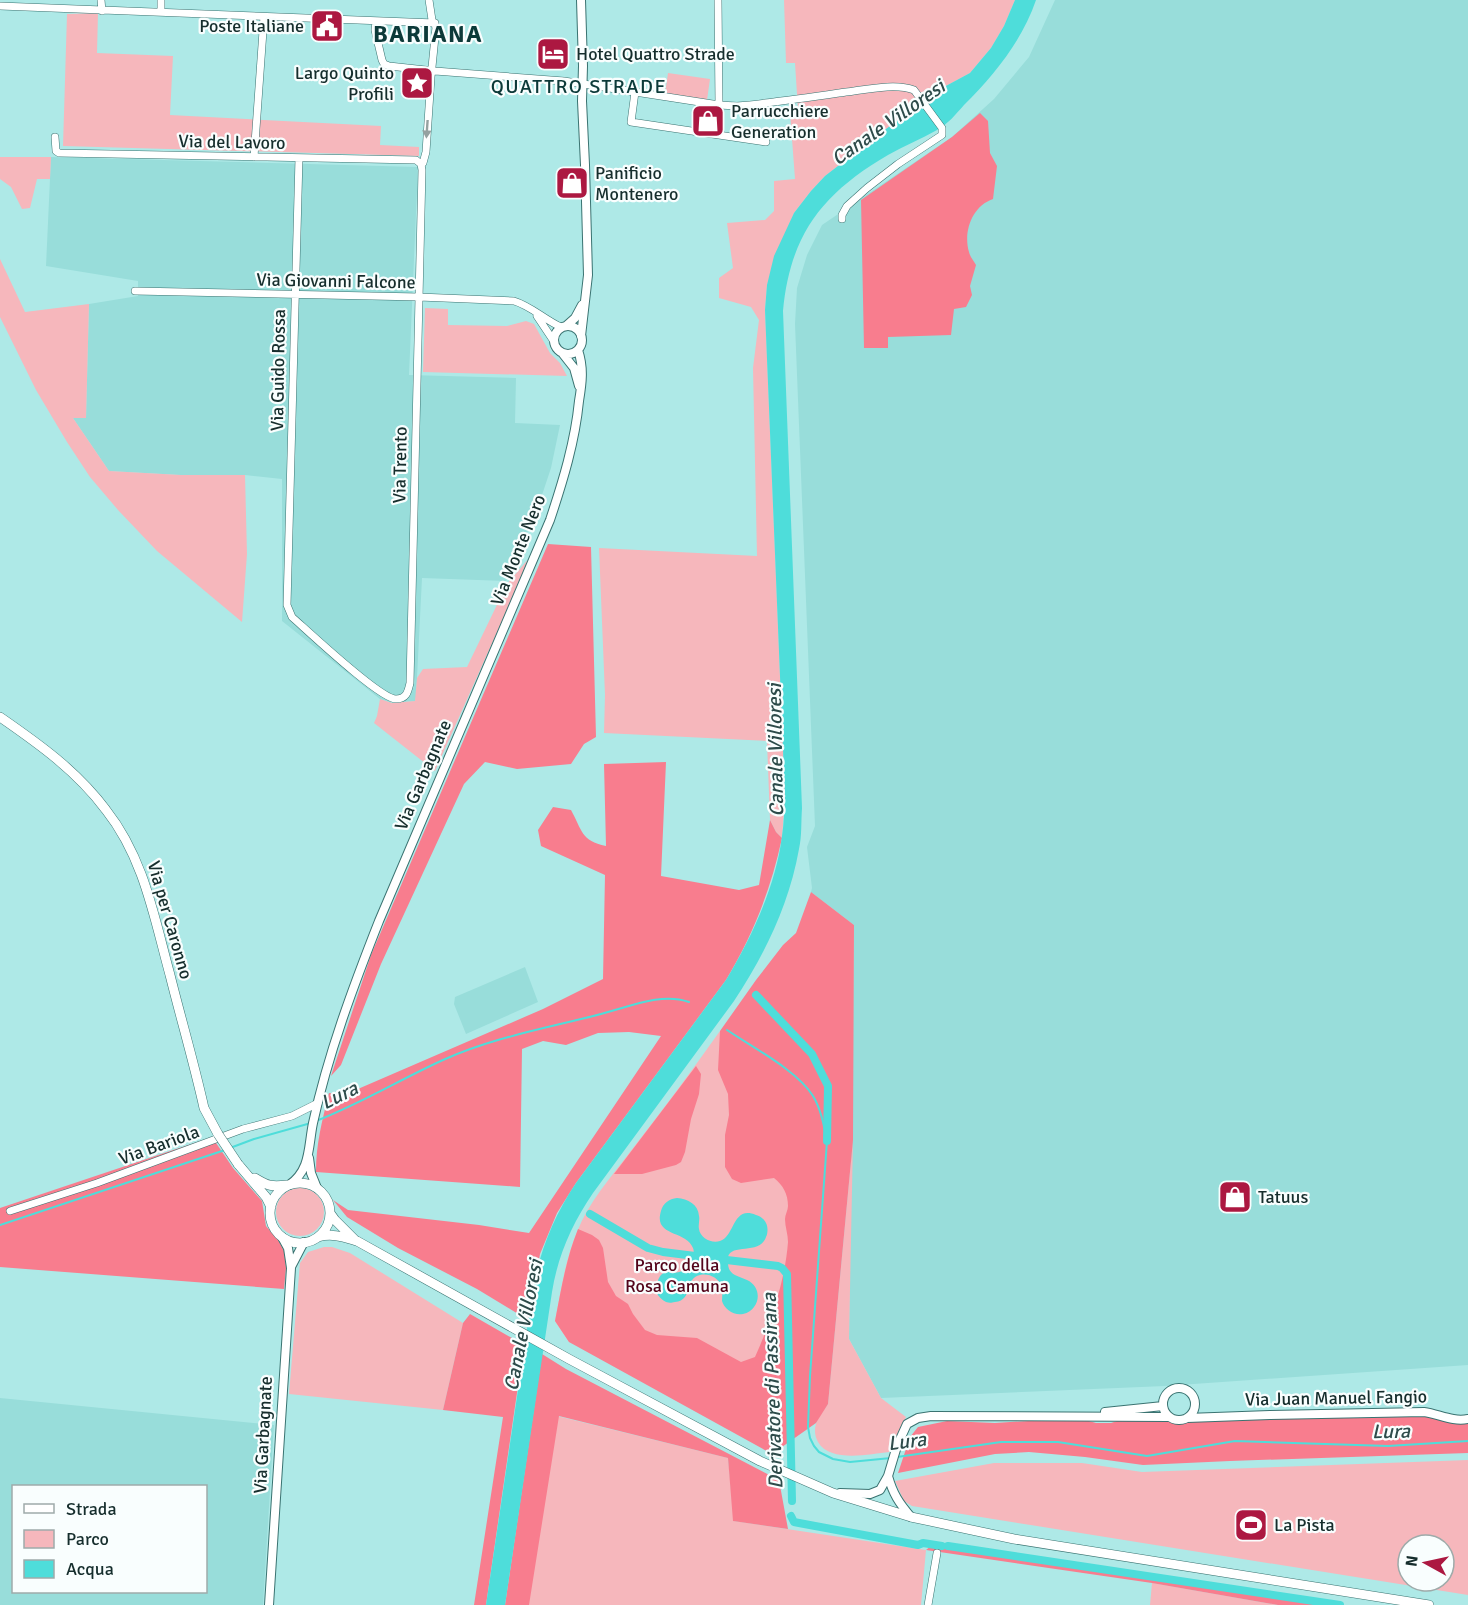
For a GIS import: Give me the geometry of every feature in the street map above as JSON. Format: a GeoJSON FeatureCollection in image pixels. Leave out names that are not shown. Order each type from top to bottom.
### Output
{"type":"FeatureCollection","features":[{"type":"Feature","properties":{"kind":"main road","name":"Via per Caronno"},"geometry":{"type":"LineString","coordinates":[[0,717],[74,773],[107,811],[125,838],[147,888],[204,1108],[218,1134],[246,1172]]}},
{"type":"Feature","properties":{"kind":"main road"},"geometry":{"type":"LineString","coordinates":[[246,1172],[265,1185],[273,1187],[303,1183],[317,1188],[324,1194],[330,1213],[325,1230],[312,1240],[304,1242],[282,1237],[272,1223],[271,1207],[266,1197],[246,1172]]}},
{"type":"Feature","properties":{"kind":"main road"},"geometry":{"type":"LineString","coordinates":[[271,1207],[277,1194],[289,1185]]}},
{"type":"Feature","properties":{"kind":"main road"},"geometry":{"type":"LineString","coordinates":[[330,1213],[357,1241]]}},
{"type":"Feature","properties":{"kind":"main road"},"geometry":{"type":"LineString","coordinates":[[318,1236],[334,1235],[357,1241],[569,1359],[760,1461],[834,1492],[911,1517],[1014,1539],[1429,1605]]}},
{"type":"Feature","properties":{"kind":"street"},"geometry":{"type":"LineString","coordinates":[[101,0],[102,11]]}},
{"type":"Feature","properties":{"kind":"street"},"geometry":{"type":"LineString","coordinates":[[161,0],[161,12]]}},
{"type":"Feature","properties":{"kind":"street","name":"Via Trento"},"geometry":{"type":"LineString","coordinates":[[289,547],[287,605],[292,617],[374,688],[391,698],[404,697],[408,693],[410,683],[421,164],[426,152],[436,27],[432,20],[429,0]]}},
{"type":"Feature","properties":{"kind":"street"},"geometry":{"type":"LineString","coordinates":[[581,0],[583,66],[581,84],[588,275],[582,341],[578,350],[571,354],[563,354],[556,349],[555,333],[575,318],[585,297]]}},
{"type":"Feature","properties":{"kind":"street"},"geometry":{"type":"LineString","coordinates":[[718,0],[719,105]]}},
{"type":"Feature","properties":{"kind":"street"},"geometry":{"type":"LineString","coordinates":[[0,6],[435,23]]}},
{"type":"Feature","properties":{"kind":"street"},"geometry":{"type":"LineString","coordinates":[[254,157],[264,17]]}},
{"type":"Feature","properties":{"kind":"street"},"geometry":{"type":"LineString","coordinates":[[376,21],[382,60],[389,66],[564,81],[719,105],[744,106],[895,87],[910,88],[918,94],[942,128],[942,134],[898,165],[847,206],[842,219]]}},
{"type":"Feature","properties":{"kind":"street"},"geometry":{"type":"LineString","coordinates":[[635,92],[631,122],[766,142]]}},
{"type":"Feature","properties":{"kind":"street","name":"Via del Lavoro"},"geometry":{"type":"LineString","coordinates":[[55,137],[56,152],[59,153],[416,160],[421,164]]}},
{"type":"Feature","properties":{"kind":"street","name":"Via Guido Rossa"},"geometry":{"type":"LineString","coordinates":[[289,547],[299,158]]}},
{"type":"Feature","properties":{"kind":"street","name":"Via Giovanni Falcone"},"geometry":{"type":"LineString","coordinates":[[135,291],[514,301],[564,327]]}},
{"type":"Feature","properties":{"kind":"street"},"geometry":{"type":"LineString","coordinates":[[534,312],[554,340]]}},
{"type":"Feature","properties":{"kind":"street"},"geometry":{"type":"LineString","coordinates":[[564,327],[575,328],[581,336]]}},
{"type":"Feature","properties":{"kind":"street","name":"Via Monte Nero"},"geometry":{"type":"LineString","coordinates":[[467,715],[550,520],[570,458],[583,372],[578,350]]}},
{"type":"Feature","properties":{"kind":"street","name":"Via Monte Nero"},"geometry":{"type":"LineString","coordinates":[[563,354],[576,373],[580,392]]}},
{"type":"Feature","properties":{"kind":"street","name":"Via Garbagnate"},"geometry":{"type":"LineString","coordinates":[[318,1103],[343,1017],[379,921],[467,715]]}},
{"type":"Feature","properties":{"kind":"street"},"geometry":{"type":"LineString","coordinates":[[289,1185],[302,1173],[318,1103]]}},
{"type":"Feature","properties":{"kind":"street","name":"Via Bariola"},"geometry":{"type":"LineString","coordinates":[[10,1211],[97,1184],[243,1129],[292,1116],[318,1103]]}},
{"type":"Feature","properties":{"kind":"street"},"geometry":{"type":"LineString","coordinates":[[308,1152],[311,1173],[317,1188]]}},
{"type":"Feature","properties":{"kind":"street","name":"Via Garbagnate"},"geometry":{"type":"LineString","coordinates":[[269,1605],[291,1268],[288,1248],[282,1237]]}},
{"type":"Feature","properties":{"kind":"street","name":"Via Garbagnate"},"geometry":{"type":"LineString","coordinates":[[291,1268],[304,1242]]}},
{"type":"Feature","properties":{"kind":"street"},"geometry":{"type":"LineString","coordinates":[[1169,1417],[1164,1410],[1163,1400],[1168,1392],[1180,1388],[1189,1391],[1195,1404],[1193,1412],[1187,1418]]}},
{"type":"Feature","properties":{"kind":"street","name":"Via Juan Manuel Fangio"},"geometry":{"type":"LineString","coordinates":[[1065,1416],[1163,1406]]}},
{"type":"Feature","properties":{"kind":"street"},"geometry":{"type":"LineString","coordinates":[[1194,1408],[1203,1417]]}},
{"type":"Feature","properties":{"kind":"street","name":"Via Juan Manuel Fangio"},"geometry":{"type":"LineString","coordinates":[[888,1476],[897,1446],[907,1424],[918,1418],[931,1416],[1169,1417],[1178,1420],[1203,1417],[1424,1412],[1456,1420],[1468,1419]]}},
{"type":"Feature","properties":{"kind":"street"},"geometry":{"type":"LineString","coordinates":[[834,1492],[870,1494],[880,1490],[888,1476]]}},
{"type":"Feature","properties":{"kind":"street"},"geometry":{"type":"LineString","coordinates":[[888,1476],[893,1493],[911,1517]]}},
{"type":"Feature","properties":{"kind":"street"},"geometry":{"type":"LineString","coordinates":[[928,1605],[938,1553]]}},
{"type":"Feature","properties":{"kind":"shaded area"},"geometry":{"type":"Polygon","coordinates":[[[1055,0],[1468,0],[1468,1365],[1165,1386],[881,1398],[849,1339],[854,925],[811,892],[807,847],[815,826],[795,324],[797,288],[807,255],[822,225],[952,137],[994,99],[1029,57],[1055,0]]]}},
{"type":"Feature","properties":{"kind":"shaded area"},"geometry":{"type":"Polygon","coordinates":[[[980,113],[988,121],[990,153],[997,166],[993,199],[980,207],[968,228],[967,244],[976,265],[970,286],[972,295],[966,307],[954,309],[951,335],[888,337],[888,348],[864,348],[861,200],[952,137],[980,113]]]}},
{"type":"Feature","properties":{"kind":"shaded area"},"geometry":{"type":"Polygon","coordinates":[[[51,157],[418,167],[409,375],[516,378],[515,423],[560,425],[551,468],[537,510],[506,581],[422,578],[415,701],[392,703],[380,699],[282,621],[282,479],[245,475],[181,475],[109,471],[73,418],[86,418],[89,304],[138,296],[138,281],[46,266],[51,157]]]}},
{"type":"Feature","properties":{"kind":"shaded area"},"geometry":{"type":"Polygon","coordinates":[[[548,544],[591,547],[596,737],[584,744],[571,764],[517,769],[485,762],[464,784],[381,964],[341,1065],[331,1076],[371,955],[548,544]]]}},
{"type":"Feature","properties":{"kind":"shaded area"},"geometry":{"type":"Polygon","coordinates":[[[666,762],[661,876],[739,890],[759,885],[770,820],[782,838],[778,857],[753,929],[726,980],[576,1183],[557,1213],[540,1254],[528,1320],[347,1217],[333,1200],[348,1210],[529,1233],[661,1036],[629,1032],[598,1033],[566,1045],[543,1041],[522,1049],[520,1187],[316,1172],[318,1142],[326,1103],[329,1093],[344,1095],[543,1009],[603,979],[605,875],[541,846],[538,830],[553,807],[571,810],[583,834],[592,841],[606,846],[604,764],[666,762]]]}},
{"type":"Feature","properties":{"kind":"shaded area"},"geometry":{"type":"Polygon","coordinates":[[[811,892],[854,925],[853,1140],[828,1404],[816,1423],[772,1454],[569,1342],[555,1321],[567,1263],[578,1229],[599,1240],[603,1248],[608,1282],[616,1296],[628,1304],[645,1330],[657,1335],[697,1338],[741,1362],[755,1357],[772,1315],[784,1272],[788,1242],[785,1219],[788,1202],[784,1190],[774,1178],[741,1183],[732,1179],[725,1167],[725,1135],[729,1115],[728,1094],[718,1070],[720,1031],[783,945],[796,933],[811,892]]]}},
{"type":"Feature","properties":{"kind":"shaded area"},"geometry":{"type":"Polygon","coordinates":[[[525,967],[538,1002],[466,1034],[454,1004],[455,997],[525,967]]]}},
{"type":"Feature","properties":{"kind":"shaded area"},"geometry":{"type":"Polygon","coordinates":[[[696,1066],[701,1074],[699,1094],[681,1162],[642,1174],[614,1174],[696,1066]]]}},
{"type":"Feature","properties":{"kind":"shaded area"},"geometry":{"type":"Polygon","coordinates":[[[212,1137],[233,1168],[262,1201],[266,1226],[284,1251],[286,1268],[284,1289],[0,1267],[0,1208],[212,1137]]]}},
{"type":"Feature","properties":{"kind":"shaded area"},"geometry":{"type":"Polygon","coordinates":[[[470,1314],[524,1345],[486,1605],[474,1605],[503,1417],[443,1410],[463,1323],[470,1314]]]}},
{"type":"Feature","properties":{"kind":"shaded area"},"geometry":{"type":"Polygon","coordinates":[[[542,1354],[566,1369],[779,1480],[788,1529],[733,1521],[728,1458],[559,1416],[529,1605],[505,1605],[542,1354]]]}},
{"type":"Feature","properties":{"kind":"shaded area"},"geometry":{"type":"Polygon","coordinates":[[[0,1398],[274,1425],[263,1605],[0,1605],[0,1398]]]}},
{"type":"Feature","properties":{"kind":"shaded area"},"geometry":{"type":"Polygon","coordinates":[[[1423,1415],[1468,1422],[1468,1453],[1143,1465],[1029,1452],[995,1454],[898,1473],[910,1437],[918,1427],[947,1421],[995,1423],[1078,1418],[1096,1423],[1111,1423],[1117,1421],[1423,1415]]]}},
{"type":"Feature","properties":{"kind":"shaded area"},"geometry":{"type":"Polygon","coordinates":[[[932,1545],[1318,1605],[1278,1605],[1152,1583],[926,1550],[932,1545]]]}},
{"type":"Feature","properties":{"kind":"green space"},"geometry":{"type":"Polygon","coordinates":[[[784,0],[1015,0],[991,48],[970,73],[944,87],[912,109],[825,176],[811,191],[794,213],[767,285],[765,310],[785,798],[782,838],[770,820],[767,741],[604,733],[605,695],[599,548],[757,556],[753,368],[759,320],[751,307],[719,298],[719,278],[733,268],[727,223],[765,220],[774,211],[774,181],[795,179],[790,112],[798,110],[795,63],[786,63],[784,0]]]}},
{"type":"Feature","properties":{"kind":"green space"},"geometry":{"type":"Polygon","coordinates":[[[98,13],[97,53],[173,56],[170,115],[381,126],[380,145],[419,147],[419,156],[63,146],[67,14],[98,13]]]}},
{"type":"Feature","properties":{"kind":"green space"},"geometry":{"type":"Polygon","coordinates":[[[668,73],[710,79],[707,100],[665,94],[668,73]]]}},
{"type":"Feature","properties":{"kind":"green space"},"geometry":{"type":"Polygon","coordinates":[[[0,157],[51,157],[50,179],[37,179],[30,208],[22,209],[11,187],[0,179],[0,157]]]}},
{"type":"Feature","properties":{"kind":"green space"},"geometry":{"type":"Polygon","coordinates":[[[0,259],[25,312],[89,304],[86,418],[73,418],[109,471],[181,475],[245,475],[247,554],[242,622],[157,551],[90,477],[36,390],[0,317],[0,259]]]}},
{"type":"Feature","properties":{"kind":"green space"},"geometry":{"type":"Polygon","coordinates":[[[425,308],[448,309],[448,325],[507,326],[526,321],[534,324],[550,353],[560,363],[567,376],[423,372],[425,308]]]}},
{"type":"Feature","properties":{"kind":"green space"},"geometry":{"type":"Polygon","coordinates":[[[531,556],[435,771],[374,723],[380,699],[392,703],[415,701],[417,678],[423,669],[467,667],[507,584],[531,556]]]}},
{"type":"Feature","properties":{"kind":"green space","name":"Parco della Rosa Camuna"},"geometry":{"type":"Polygon","coordinates":[[[720,1031],[791,1081],[788,1439],[569,1342],[555,1321],[569,1254],[587,1211],[600,1190],[720,1031]]]}},
{"type":"Feature","properties":{"kind":"green space"},"geometry":{"type":"Polygon","coordinates":[[[853,1140],[849,1339],[881,1398],[906,1417],[889,1452],[851,1456],[831,1453],[824,1449],[817,1440],[815,1426],[828,1404],[853,1140]]]}},
{"type":"Feature","properties":{"kind":"green space"},"geometry":{"type":"Polygon","coordinates":[[[295,1188],[305,1188],[317,1195],[324,1207],[324,1217],[317,1229],[305,1236],[295,1236],[280,1225],[276,1217],[276,1207],[287,1192],[295,1188]]]}},
{"type":"Feature","properties":{"kind":"green space"},"geometry":{"type":"Polygon","coordinates":[[[324,1247],[350,1253],[463,1323],[443,1410],[289,1394],[300,1263],[308,1252],[324,1247]]]}},
{"type":"Feature","properties":{"kind":"green space"},"geometry":{"type":"Polygon","coordinates":[[[557,1416],[728,1458],[734,1521],[926,1550],[921,1605],[528,1605],[557,1416]]]}},
{"type":"Feature","properties":{"kind":"green space","name":"La Pista"},"geometry":{"type":"Polygon","coordinates":[[[1468,1460],[1468,1595],[1456,1593],[1456,1533],[1396,1533],[1396,1583],[912,1506],[904,1501],[895,1481],[994,1463],[1082,1463],[1142,1472],[1468,1460]]]}},
{"type":"Feature","properties":{"kind":"green space"},"geometry":{"type":"Polygon","coordinates":[[[1152,1583],[1278,1605],[1150,1605],[1152,1583]]]}},
{"type":"Feature","properties":{"kind":"water"},"geometry":{"type":"Polygon","coordinates":[[[1015,0],[1036,0],[1015,43],[986,82],[941,128],[888,155],[845,185],[814,218],[793,259],[783,311],[802,808],[801,839],[795,870],[766,947],[734,1001],[593,1193],[567,1240],[552,1292],[505,1605],[486,1605],[533,1289],[549,1234],[576,1183],[726,980],[762,910],[779,854],[785,798],[765,310],[767,285],[774,256],[794,213],[825,176],[912,109],[944,87],[970,73],[991,48],[1015,0]]]}},
{"type":"Feature","properties":{"kind":"water"},"geometry":{"type":"Polygon","coordinates":[[[677,1198],[694,1205],[698,1212],[700,1232],[710,1241],[717,1242],[725,1238],[742,1214],[757,1215],[765,1222],[767,1232],[762,1243],[757,1247],[731,1252],[728,1257],[730,1271],[751,1282],[756,1288],[757,1300],[750,1311],[740,1314],[727,1309],[722,1301],[721,1284],[707,1275],[695,1277],[685,1297],[672,1303],[662,1299],[656,1292],[662,1274],[685,1269],[694,1254],[689,1242],[666,1229],[660,1219],[665,1204],[677,1198]]]}},
{"type":"Feature","properties":{"kind":"waterway"},"geometry":{"type":"LineString","coordinates":[[756,995],[812,1054],[828,1086],[827,1141]]}},
{"type":"Feature","properties":{"kind":"waterway","name":"Lura"},"geometry":{"type":"LineString","coordinates":[[316,1121],[443,1060],[482,1045],[645,1002],[667,999],[689,1002]]}},
{"type":"Feature","properties":{"kind":"waterway","name":"Lura"},"geometry":{"type":"LineString","coordinates":[[727,1030],[786,1069],[806,1087],[818,1106],[826,1135],[810,1376],[808,1427],[810,1438],[819,1452],[833,1459],[850,1462],[891,1458]]}},
{"type":"Feature","properties":{"kind":"waterway","name":"Lura"},"geometry":{"type":"LineString","coordinates":[[230,1148],[311,1123]]}},
{"type":"Feature","properties":{"kind":"waterway","name":"Lura"},"geometry":{"type":"LineString","coordinates":[[0,1225],[225,1150]]}},
{"type":"Feature","properties":{"kind":"waterway","name":"Derivatore di Passirana"},"geometry":{"type":"LineString","coordinates":[[590,1214],[648,1248],[703,1257]]}},
{"type":"Feature","properties":{"kind":"waterway","name":"Derivatore di Passirana"},"geometry":{"type":"LineString","coordinates":[[718,1259],[778,1266],[787,1274],[792,1501]]}},
{"type":"Feature","properties":{"kind":"waterway","name":"Lura"},"geometry":{"type":"LineString","coordinates":[[897,1457],[1001,1442],[1058,1442],[1147,1456],[1235,1441],[1388,1446],[1468,1441]]}},
{"type":"Feature","properties":{"kind":"waterway","name":"Derivatore di Passirana"},"geometry":{"type":"LineString","coordinates":[[791,1516],[794,1522],[799,1523],[918,1545],[923,1543],[942,1546]]}},
{"type":"Feature","properties":{"kind":"waterway","name":"Derivatore di Passirana"},"geometry":{"type":"LineString","coordinates":[[948,1546],[1340,1605]]}},
{"type":"Feature","properties":{"kind":"place","name":"Poste Italiane"},"geometry":{"type":"Point","coordinates":[327,26]}},
{"type":"Feature","properties":{"kind":"place","name":"Hotel Quattro Strade"},"geometry":{"type":"Point","coordinates":[553,54]}},
{"type":"Feature","properties":{"kind":"place","name":"Largo Quinto Profili"},"geometry":{"type":"Point","coordinates":[417,83]}},
{"type":"Feature","properties":{"kind":"place","name":"Parrucchiere Generation"},"geometry":{"type":"Point","coordinates":[708,121]}},
{"type":"Feature","properties":{"kind":"place","name":"Panificio Montenero"},"geometry":{"type":"Point","coordinates":[572,183]}},
{"type":"Feature","properties":{"kind":"place","name":"Tatuus"},"geometry":{"type":"Point","coordinates":[1235,1197]}},
{"type":"Feature","properties":{"kind":"place","name":"La Pista"},"geometry":{"type":"Point","coordinates":[1251,1525]}},
{"type":"Feature","properties":{"kind":"district","name":"BARIANA"},"geometry":{"type":"Point","coordinates":[428,34]}},
{"type":"Feature","properties":{"kind":"district","name":"QUATTRO STRADE"},"geometry":{"type":"Point","coordinates":[579,86]}},
{"type":"Feature","properties":{"kind":"water label","name":"Canale Villoresi"},"geometry":{"type":"Point","coordinates":[888,122]}},
{"type":"Feature","properties":{"kind":"water label","name":"Canale Villoresi"},"geometry":{"type":"Point","coordinates":[775,750]}},
{"type":"Feature","properties":{"kind":"water label","name":"Canale Villoresi"},"geometry":{"type":"Point","coordinates":[523,1325]}}]}
